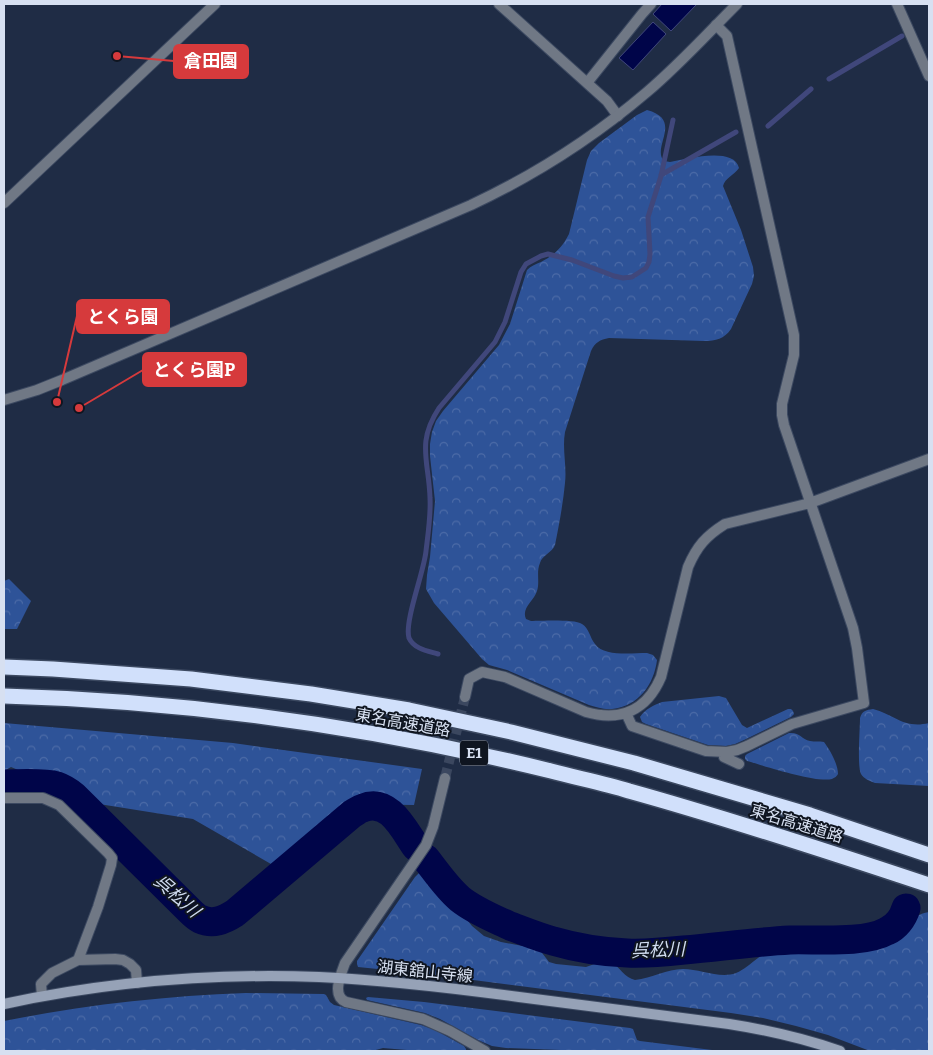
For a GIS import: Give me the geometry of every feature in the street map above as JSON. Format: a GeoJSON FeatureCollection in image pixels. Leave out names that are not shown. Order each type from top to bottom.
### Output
{"type":"FeatureCollection","features":[{"type":"Feature","properties":{"kind":"highway","name":"東名高速道路"},"geometry":{"type":"LineString","coordinates":[[4,667],[191,679],[311,694],[409,710],[511,732],[634,763],[810,815],[929,855]]}},
{"type":"Feature","properties":{"kind":"highway","name":"東名高速道路"},"geometry":{"type":"LineString","coordinates":[[4,696],[188,708],[405,739],[502,759],[628,790],[802,842],[929,885]]}},
{"type":"Feature","properties":{"kind":"main road","name":"湖東舘山寺線"},"geometry":{"type":"LineString","coordinates":[[4,1004],[42,996],[137,983],[246,976],[339,978],[436,986],[729,1024],[793,1036],[840,1051]]}},
{"type":"Feature","properties":{"kind":"street"},"geometry":{"type":"LineString","coordinates":[[4,203],[215,4]]}},
{"type":"Feature","properties":{"kind":"street"},"geometry":{"type":"LineString","coordinates":[[499,4],[587,83],[607,102],[618,116]]}},
{"type":"Feature","properties":{"kind":"street"},"geometry":{"type":"LineString","coordinates":[[587,83],[651,4]]}},
{"type":"Feature","properties":{"kind":"street"},"geometry":{"type":"LineString","coordinates":[[4,400],[62,380],[471,205],[505,188],[551,162],[618,116],[659,81],[737,4]]}},
{"type":"Feature","properties":{"kind":"street"},"geometry":{"type":"LineString","coordinates":[[897,4],[929,76]]}},
{"type":"Feature","properties":{"kind":"street"},"geometry":{"type":"LineString","coordinates":[[626,713],[632,726],[706,751],[724,752],[737,750],[792,724],[864,703],[853,628],[784,425],[782,404],[794,355],[794,335],[727,36],[716,25]]}},
{"type":"Feature","properties":{"kind":"street"},"geometry":{"type":"LineString","coordinates":[[465,696],[470,679],[482,672],[505,677],[599,716],[612,716],[638,708],[656,689],[661,676],[688,567],[702,541],[725,524],[810,503],[929,459]]}},
{"type":"Feature","properties":{"kind":"street"},"geometry":{"type":"LineString","coordinates":[[724,752],[724,757],[738,764]]}},
{"type":"Feature","properties":{"kind":"street"},"geometry":{"type":"LineString","coordinates":[[445,778],[433,827],[426,845],[345,964],[339,978],[338,992],[342,1000],[423,1019],[450,1031],[485,1051]]}},
{"type":"Feature","properties":{"kind":"street"},"geometry":{"type":"LineString","coordinates":[[4,798],[43,798],[59,805],[112,858],[98,907],[78,960]]}},
{"type":"Feature","properties":{"kind":"street"},"geometry":{"type":"LineString","coordinates":[[42,996],[41,984],[52,973],[78,960],[123,960],[136,970],[137,983]]}},
{"type":"Feature","properties":{"kind":"green space"},"geometry":{"type":"Polygon","coordinates":[[[647,110],[658,114],[663,120],[665,127],[661,155],[664,161],[670,162],[698,157],[719,156],[728,157],[735,161],[739,168],[723,186],[741,230],[754,276],[731,329],[719,339],[704,341],[609,338],[598,342],[591,351],[565,432],[565,483],[555,545],[541,560],[538,570],[537,591],[526,608],[525,615],[526,619],[531,621],[578,622],[586,628],[599,648],[611,653],[647,653],[653,655],[657,660],[655,669],[644,692],[637,699],[622,707],[606,709],[589,705],[507,670],[489,665],[434,603],[426,589],[435,501],[430,444],[436,421],[499,345],[510,324],[527,270],[554,254],[569,234],[587,160],[591,151],[637,115],[647,110]]]}},
{"type":"Feature","properties":{"kind":"green space"},"geometry":{"type":"Polygon","coordinates":[[[9,579],[31,601],[17,629],[4,629],[4,581],[9,579]]]}},
{"type":"Feature","properties":{"kind":"green space"},"geometry":{"type":"Polygon","coordinates":[[[719,696],[726,698],[742,725],[747,728],[788,709],[791,709],[794,714],[744,740],[726,746],[708,745],[646,724],[642,722],[640,717],[647,710],[662,702],[719,696]]]}},
{"type":"Feature","properties":{"kind":"green space"},"geometry":{"type":"Polygon","coordinates":[[[873,709],[906,723],[929,723],[929,786],[875,783],[862,776],[859,763],[860,718],[865,711],[873,709]]]}},
{"type":"Feature","properties":{"kind":"green space"},"geometry":{"type":"Polygon","coordinates":[[[4,723],[233,743],[422,769],[414,805],[354,804],[271,864],[193,819],[99,804],[11,767],[4,771],[4,723]]]}},
{"type":"Feature","properties":{"kind":"green space"},"geometry":{"type":"Polygon","coordinates":[[[789,733],[796,734],[810,741],[824,742],[835,762],[838,774],[832,779],[814,779],[745,759],[747,754],[789,733]]]}},
{"type":"Feature","properties":{"kind":"green space"},"geometry":{"type":"Polygon","coordinates":[[[420,872],[426,872],[431,875],[472,926],[484,936],[501,942],[539,949],[549,962],[556,964],[586,967],[603,961],[611,961],[625,975],[635,980],[671,970],[683,969],[730,975],[742,970],[767,952],[782,947],[797,945],[854,945],[877,941],[891,934],[915,917],[929,912],[929,1051],[870,1051],[828,1035],[796,1026],[731,1013],[358,967],[357,961],[420,872]]]}},
{"type":"Feature","properties":{"kind":"green space"},"geometry":{"type":"Polygon","coordinates":[[[246,993],[324,994],[334,1005],[435,1030],[464,1046],[466,1051],[419,1051],[383,1048],[372,1051],[4,1051],[4,1021],[124,1002],[246,993]]]}},
{"type":"Feature","properties":{"kind":"green space"},"geometry":{"type":"Polygon","coordinates":[[[366,998],[424,1002],[630,1028],[633,1029],[637,1040],[640,1041],[720,1051],[587,1051],[492,1046],[425,1013],[367,1000],[366,998]]]}},
{"type":"Feature","properties":{"kind":"shaded area"},"geometry":{"type":"Polygon","coordinates":[[[662,4],[697,4],[671,31],[653,14],[662,4]]]}},
{"type":"Feature","properties":{"kind":"shaded area"},"geometry":{"type":"Polygon","coordinates":[[[653,22],[666,34],[633,70],[619,58],[653,22]]]}},
{"type":"Feature","properties":{"kind":"waterway"},"geometry":{"type":"LineString","coordinates":[[829,79],[902,36]]}},
{"type":"Feature","properties":{"kind":"waterway"},"geometry":{"type":"LineString","coordinates":[[768,126],[811,89]]}},
{"type":"Feature","properties":{"kind":"waterway"},"geometry":{"type":"LineString","coordinates":[[438,654],[414,645],[409,638],[408,631],[424,560],[430,518],[426,442],[432,420],[439,408],[495,342],[505,322],[521,272],[526,264],[548,254],[572,260],[623,278],[632,277],[646,268],[650,254],[648,217],[661,176],[673,120]]}},
{"type":"Feature","properties":{"kind":"waterway"},"geometry":{"type":"LineString","coordinates":[[661,175],[736,132]]}},
{"type":"Feature","properties":{"kind":"waterway","name":"呉松川"},"geometry":{"type":"LineString","coordinates":[[4,784],[45,784],[57,786],[74,796],[193,914],[209,922],[223,920],[235,913],[352,814],[362,808],[381,807],[388,811],[401,824],[416,847]]}},
{"type":"Feature","properties":{"kind":"waterway","name":"呉松川"},"geometry":{"type":"LineString","coordinates":[[426,859],[455,895],[484,914],[510,926],[547,939],[580,948],[608,952],[648,953],[790,940],[866,938],[887,931],[896,925],[906,908]]}},
{"type":"Feature","properties":{"kind":"tunnel"},"geometry":{"type":"LineString","coordinates":[[445,778],[465,697]]}},
{"type":"Feature","properties":{"kind":"place","name":"倉田園"},"geometry":{"type":"Point","coordinates":[117,56]}},
{"type":"Feature","properties":{"kind":"place","name":"とくら園"},"geometry":{"type":"Point","coordinates":[57,402]}},
{"type":"Feature","properties":{"kind":"place","name":"とくら園P"},"geometry":{"type":"Point","coordinates":[79,408]}}]}
